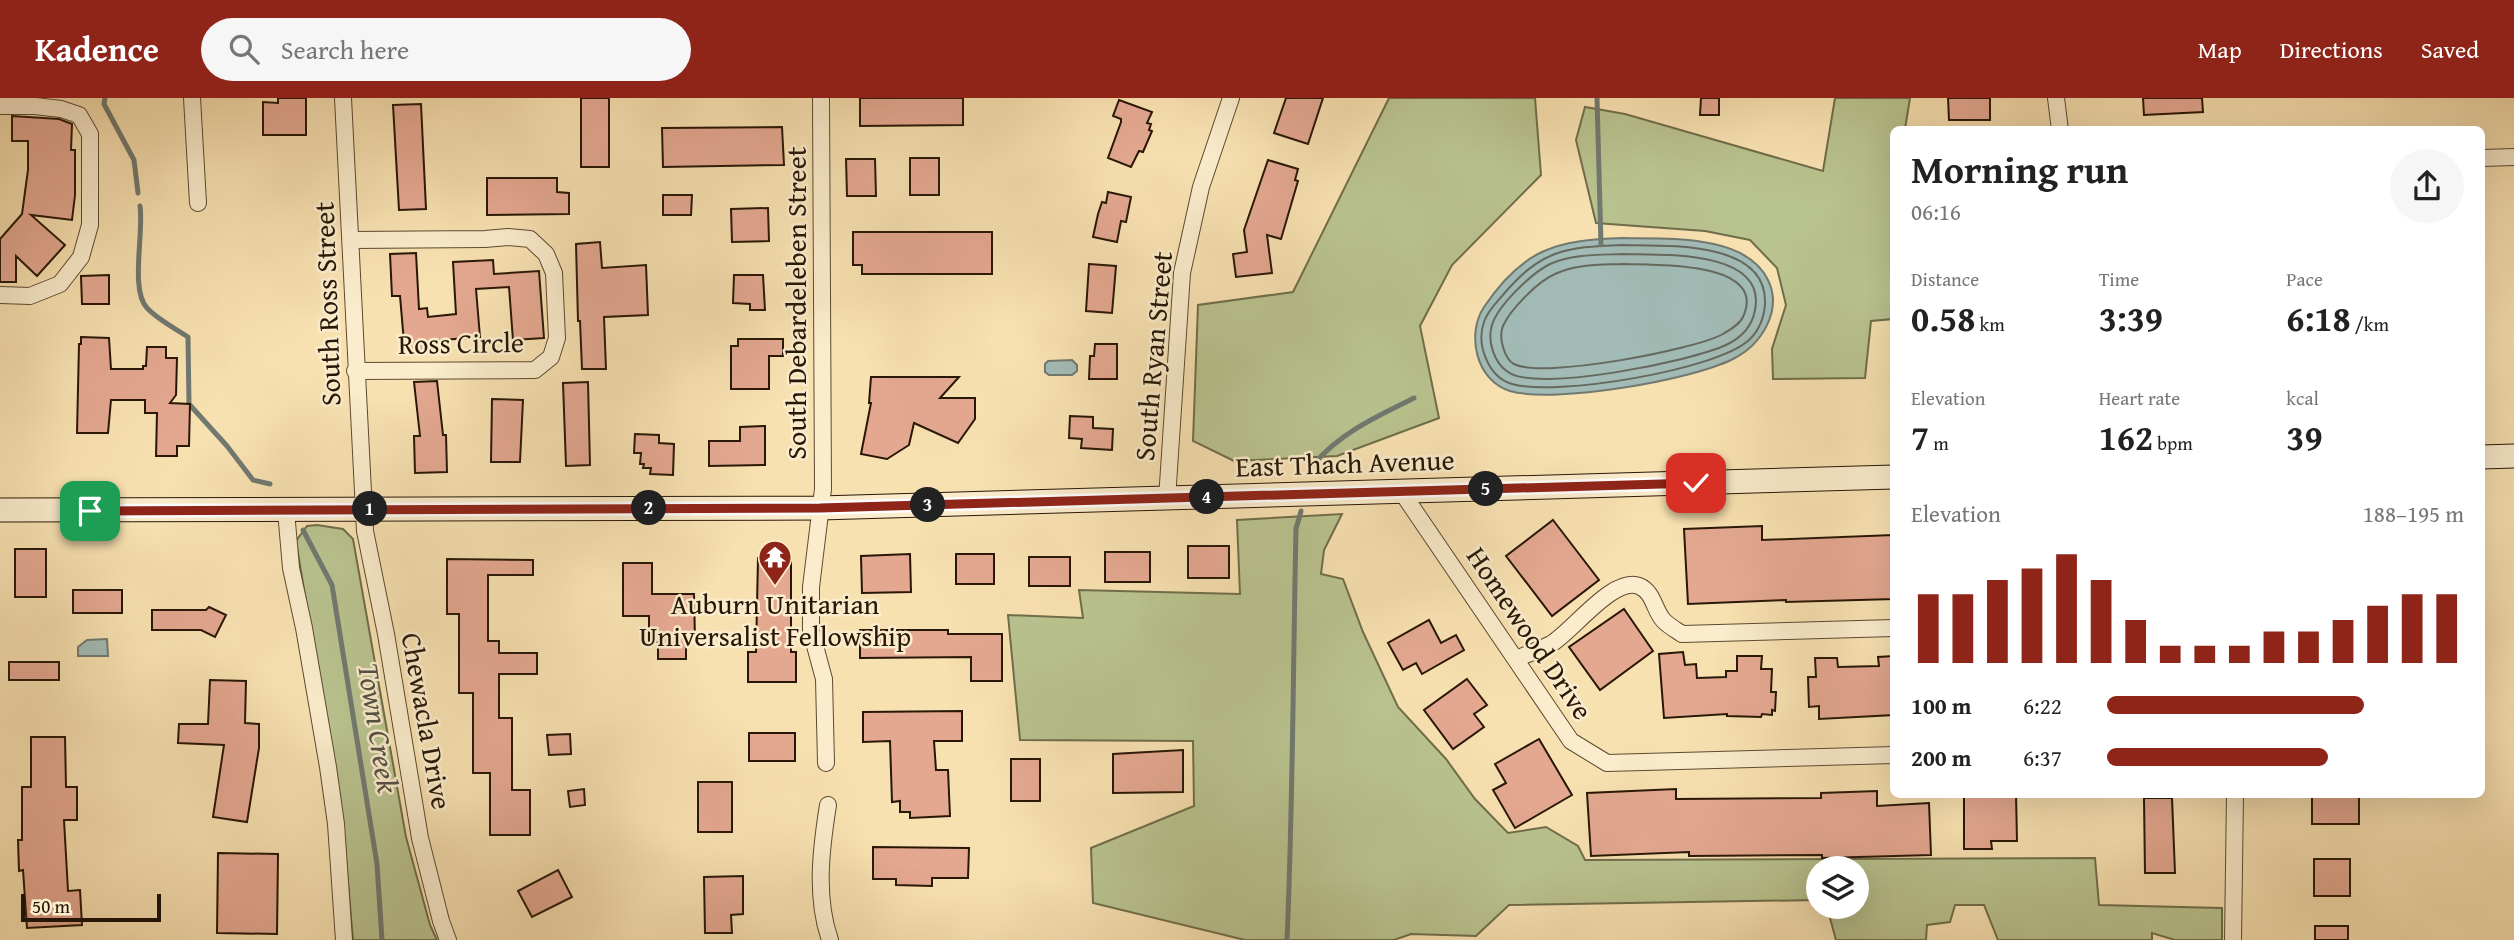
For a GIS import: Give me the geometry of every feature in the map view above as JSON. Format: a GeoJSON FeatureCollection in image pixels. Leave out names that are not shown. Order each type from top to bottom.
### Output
{"type":"FeatureCollection","features":[{"type":"Feature","properties":{"kind":"street"},"geometry":{"type":"LineString","coordinates":[[192,98],[198,202]]}},
{"type":"Feature","properties":{"kind":"street","name":"South Ross Street"},"geometry":{"type":"LineString","coordinates":[[342,98],[363,509]]}},
{"type":"Feature","properties":{"kind":"street","name":"South Debardeleben Street"},"geometry":{"type":"LineString","coordinates":[[821,98],[823,489],[811,587],[811,631],[824,679],[826,762]]}},
{"type":"Feature","properties":{"kind":"street","name":"South Ryan Street"},"geometry":{"type":"LineString","coordinates":[[1167,499],[1182,273],[1200,187],[1231,98]]}},
{"type":"Feature","properties":{"kind":"street"},"geometry":{"type":"LineString","coordinates":[[2056,98],[2060,126]]}},
{"type":"Feature","properties":{"kind":"street"},"geometry":{"type":"LineString","coordinates":[[0,106],[35,106],[61,109],[79,115],[90,134],[90,225],[81,257],[60,284],[30,296],[0,295]]}},
{"type":"Feature","properties":{"kind":"street"},"geometry":{"type":"LineString","coordinates":[[2485,158],[2514,157]]}},
{"type":"Feature","properties":{"kind":"street","name":"Ross Circle"},"geometry":{"type":"LineString","coordinates":[[351,240],[508,237],[530,239],[546,254],[554,274],[557,338],[551,357],[535,370],[355,371]]}},
{"type":"Feature","properties":{"kind":"street"},"geometry":{"type":"LineString","coordinates":[[2485,457],[2514,456]]}},
{"type":"Feature","properties":{"kind":"street","name":"East Thach Avenue"},"geometry":{"type":"LineString","coordinates":[[0,510],[820,508],[1890,477]]}},
{"type":"Feature","properties":{"kind":"street","name":"Homewood Drive"},"geometry":{"type":"LineString","coordinates":[[1401,491],[1571,741],[1607,764],[1890,755]]}},
{"type":"Feature","properties":{"kind":"street","name":"Chewacla Drive"},"geometry":{"type":"LineString","coordinates":[[363,509],[420,838],[448,940]]}},
{"type":"Feature","properties":{"kind":"street"},"geometry":{"type":"LineString","coordinates":[[286,511],[290,568],[304,628],[336,824],[344,940]]}},
{"type":"Feature","properties":{"kind":"street"},"geometry":{"type":"LineString","coordinates":[[1516,659],[1551,644],[1609,593],[1623,586],[1639,586],[1650,596],[1663,620],[1682,634],[1890,628]]}},
{"type":"Feature","properties":{"kind":"street"},"geometry":{"type":"LineString","coordinates":[[2234,940],[2235,798]]}},
{"type":"Feature","properties":{"kind":"street"},"geometry":{"type":"LineString","coordinates":[[828,805],[821,853],[821,879],[830,940]]}},
{"type":"Feature","properties":{"kind":"green space"},"geometry":{"type":"Polygon","coordinates":[[[1389,98],[1535,98],[1541,175],[1452,265],[1420,326],[1439,418],[1337,456],[1234,461],[1193,441],[1198,305],[1293,292],[1389,98]]]}},
{"type":"Feature","properties":{"kind":"green space"},"geometry":{"type":"Polygon","coordinates":[[[1835,98],[1910,98],[1905,126],[1890,126],[1890,319],[1871,321],[1865,378],[1773,379],[1772,349],[1786,305],[1777,268],[1750,240],[1705,231],[1596,223],[1576,140],[1585,107],[1625,114],[1823,171],[1835,98]]]}},
{"type":"Feature","properties":{"kind":"green space"},"geometry":{"type":"Polygon","coordinates":[[[1342,514],[1324,550],[1321,574],[1343,579],[1363,632],[1398,707],[1446,759],[1475,799],[1508,833],[1546,827],[1578,846],[1585,860],[1806,859],[1806,900],[1509,905],[1476,936],[1411,934],[1394,940],[1245,940],[1093,903],[1091,848],[1194,806],[1193,741],[1020,740],[1008,615],[1083,618],[1079,590],[1240,594],[1237,520],[1342,514]]]}},
{"type":"Feature","properties":{"kind":"green space"},"geometry":{"type":"Polygon","coordinates":[[[307,526],[343,529],[353,539],[406,837],[430,925],[437,940],[353,940],[343,825],[296,541],[307,526]]]}},
{"type":"Feature","properties":{"kind":"green space"},"geometry":{"type":"Polygon","coordinates":[[[2095,858],[2099,905],[2222,908],[2222,940],[2175,940],[2152,933],[2152,940],[1998,940],[1984,905],[1955,905],[1950,922],[1927,925],[1926,940],[1836,940],[1830,919],[1869,919],[1869,859],[2095,858]]]}},
{"type":"Feature","properties":{"kind":"water"},"geometry":{"type":"Polygon","coordinates":[[[1623,238],[1704,242],[1742,254],[1757,265],[1768,280],[1773,303],[1767,326],[1752,345],[1733,359],[1687,375],[1656,382],[1558,394],[1531,394],[1498,386],[1482,367],[1475,343],[1479,318],[1498,287],[1527,260],[1560,245],[1623,238]]]}},
{"type":"Feature","properties":{"kind":"water"},"geometry":{"type":"Polygon","coordinates":[[[1072,360],[1077,365],[1077,371],[1072,375],[1049,375],[1045,372],[1045,364],[1048,361],[1072,360]]]}},
{"type":"Feature","properties":{"kind":"water"},"geometry":{"type":"Polygon","coordinates":[[[107,639],[108,656],[78,656],[78,647],[87,640],[107,639]]]}},
{"type":"Feature","properties":{"kind":"building"},"geometry":{"type":"Polygon","coordinates":[[[278,98],[306,98],[306,135],[263,135],[263,102],[278,103],[278,98]]]}},
{"type":"Feature","properties":{"kind":"building"},"geometry":{"type":"Polygon","coordinates":[[[581,98],[609,98],[609,167],[581,167],[581,98]]]}},
{"type":"Feature","properties":{"kind":"building"},"geometry":{"type":"Polygon","coordinates":[[[860,98],[963,98],[963,125],[860,126],[860,98]]]}},
{"type":"Feature","properties":{"kind":"building"},"geometry":{"type":"Polygon","coordinates":[[[1286,98],[1323,98],[1308,144],[1274,133],[1286,98]]]}},
{"type":"Feature","properties":{"kind":"building"},"geometry":{"type":"Polygon","coordinates":[[[1701,98],[1719,98],[1719,115],[1700,115],[1701,98]]]}},
{"type":"Feature","properties":{"kind":"building"},"geometry":{"type":"Polygon","coordinates":[[[1948,98],[1990,98],[1990,120],[1949,120],[1948,98]]]}},
{"type":"Feature","properties":{"kind":"building"},"geometry":{"type":"Polygon","coordinates":[[[2143,98],[2202,98],[2203,112],[2144,115],[2143,98]]]}},
{"type":"Feature","properties":{"kind":"building"},"geometry":{"type":"Polygon","coordinates":[[[1119,100],[1152,112],[1147,123],[1151,124],[1149,130],[1152,131],[1143,152],[1139,151],[1131,167],[1108,158],[1121,122],[1121,119],[1113,116],[1119,100]]]}},
{"type":"Feature","properties":{"kind":"building"},"geometry":{"type":"Polygon","coordinates":[[[421,104],[426,209],[399,210],[393,105],[421,104]]]}},
{"type":"Feature","properties":{"kind":"building"},"geometry":{"type":"Polygon","coordinates":[[[12,116],[59,119],[72,124],[75,195],[72,220],[31,215],[65,245],[37,276],[16,256],[16,282],[0,282],[0,239],[22,214],[28,170],[28,141],[12,141],[12,116]]]}},
{"type":"Feature","properties":{"kind":"building"},"geometry":{"type":"Polygon","coordinates":[[[782,127],[784,165],[663,167],[662,128],[782,127]]]}},
{"type":"Feature","properties":{"kind":"building"},"geometry":{"type":"Polygon","coordinates":[[[910,158],[939,158],[939,195],[910,195],[910,158]]]}},
{"type":"Feature","properties":{"kind":"building"},"geometry":{"type":"Polygon","coordinates":[[[846,159],[875,159],[876,196],[847,196],[846,159]]]}},
{"type":"Feature","properties":{"kind":"building"},"geometry":{"type":"Polygon","coordinates":[[[1268,160],[1298,169],[1295,180],[1298,181],[1281,239],[1267,235],[1272,273],[1236,277],[1233,254],[1247,252],[1244,230],[1268,160]]]}},
{"type":"Feature","properties":{"kind":"building"},"geometry":{"type":"Polygon","coordinates":[[[487,178],[557,178],[557,192],[569,193],[569,214],[487,215],[487,178]]]}},
{"type":"Feature","properties":{"kind":"building"},"geometry":{"type":"Polygon","coordinates":[[[1108,192],[1131,197],[1126,222],[1121,221],[1117,242],[1093,237],[1102,202],[1106,203],[1108,192]]]}},
{"type":"Feature","properties":{"kind":"building"},"geometry":{"type":"Polygon","coordinates":[[[663,195],[692,195],[691,215],[663,215],[663,195]]]}},
{"type":"Feature","properties":{"kind":"building"},"geometry":{"type":"Polygon","coordinates":[[[768,208],[769,241],[732,242],[731,209],[768,208]]]}},
{"type":"Feature","properties":{"kind":"building"},"geometry":{"type":"Polygon","coordinates":[[[853,232],[992,232],[992,274],[862,274],[862,265],[853,265],[853,232]]]}},
{"type":"Feature","properties":{"kind":"building"},"geometry":{"type":"Polygon","coordinates":[[[600,242],[602,268],[646,265],[648,315],[604,317],[606,369],[582,369],[576,244],[600,242]]]}},
{"type":"Feature","properties":{"kind":"building"},"geometry":{"type":"Polygon","coordinates":[[[416,253],[419,309],[427,308],[428,317],[456,314],[453,262],[493,260],[494,274],[539,271],[544,338],[513,340],[509,287],[476,289],[480,337],[430,341],[431,352],[405,354],[400,296],[392,296],[390,254],[416,253]]]}},
{"type":"Feature","properties":{"kind":"building"},"geometry":{"type":"Polygon","coordinates":[[[1089,264],[1116,266],[1112,313],[1086,311],[1089,264]]]}},
{"type":"Feature","properties":{"kind":"building"},"geometry":{"type":"Polygon","coordinates":[[[109,275],[109,304],[82,304],[81,276],[109,275]]]}},
{"type":"Feature","properties":{"kind":"building"},"geometry":{"type":"Polygon","coordinates":[[[734,275],[763,275],[765,310],[750,310],[750,304],[733,303],[734,275]]]}},
{"type":"Feature","properties":{"kind":"building"},"geometry":{"type":"Polygon","coordinates":[[[81,337],[109,338],[111,369],[143,369],[143,366],[146,366],[147,347],[166,347],[166,358],[177,358],[176,395],[170,403],[190,404],[189,446],[177,446],[177,456],[156,456],[157,413],[145,413],[145,400],[111,400],[108,433],[77,433],[81,337]]]}},
{"type":"Feature","properties":{"kind":"building"},"geometry":{"type":"Polygon","coordinates":[[[738,339],[783,339],[783,356],[769,356],[769,389],[731,389],[731,346],[738,346],[738,339]]]}},
{"type":"Feature","properties":{"kind":"building"},"geometry":{"type":"Polygon","coordinates":[[[1095,344],[1117,344],[1117,379],[1089,379],[1090,356],[1094,356],[1095,344]]]}},
{"type":"Feature","properties":{"kind":"building"},"geometry":{"type":"Polygon","coordinates":[[[871,377],[959,377],[940,398],[975,398],[975,419],[958,443],[914,423],[909,445],[887,459],[861,454],[871,403],[871,377]]]}},
{"type":"Feature","properties":{"kind":"building"},"geometry":{"type":"Polygon","coordinates":[[[437,381],[443,435],[446,435],[447,472],[415,473],[414,436],[420,436],[414,382],[437,381]]]}},
{"type":"Feature","properties":{"kind":"building"},"geometry":{"type":"Polygon","coordinates":[[[588,382],[590,465],[566,466],[563,383],[588,382]]]}},
{"type":"Feature","properties":{"kind":"building"},"geometry":{"type":"Polygon","coordinates":[[[492,399],[523,400],[520,462],[491,462],[492,399]]]}},
{"type":"Feature","properties":{"kind":"building"},"geometry":{"type":"Polygon","coordinates":[[[1070,416],[1093,417],[1093,428],[1113,429],[1112,450],[1081,448],[1082,439],[1069,438],[1070,416]]]}},
{"type":"Feature","properties":{"kind":"building"},"geometry":{"type":"Polygon","coordinates":[[[765,426],[765,465],[709,466],[709,441],[740,441],[740,427],[765,426]]]}},
{"type":"Feature","properties":{"kind":"building"},"geometry":{"type":"Polygon","coordinates":[[[635,434],[659,435],[659,443],[674,444],[673,475],[650,474],[651,468],[643,468],[644,464],[640,464],[641,453],[634,453],[635,434]]]}},
{"type":"Feature","properties":{"kind":"building"},"geometry":{"type":"Polygon","coordinates":[[[1553,520],[1599,580],[1552,616],[1506,556],[1553,520]]]}},
{"type":"Feature","properties":{"kind":"building"},"geometry":{"type":"Polygon","coordinates":[[[1762,526],[1762,540],[1890,535],[1890,599],[1688,604],[1684,529],[1762,526]]]}},
{"type":"Feature","properties":{"kind":"building"},"geometry":{"type":"Polygon","coordinates":[[[1188,546],[1229,546],[1229,578],[1188,578],[1188,546]]]}},
{"type":"Feature","properties":{"kind":"building"},"geometry":{"type":"Polygon","coordinates":[[[15,549],[46,549],[46,597],[15,597],[15,549]]]}},
{"type":"Feature","properties":{"kind":"building"},"geometry":{"type":"Polygon","coordinates":[[[1105,552],[1150,552],[1150,582],[1105,582],[1105,552]]]}},
{"type":"Feature","properties":{"kind":"building"},"geometry":{"type":"Polygon","coordinates":[[[910,554],[911,592],[862,593],[861,556],[910,554]]]}},
{"type":"Feature","properties":{"kind":"building"},"geometry":{"type":"Polygon","coordinates":[[[956,554],[994,554],[994,584],[956,584],[956,554]]]}},
{"type":"Feature","properties":{"kind":"building"},"geometry":{"type":"Polygon","coordinates":[[[1029,557],[1070,557],[1070,586],[1029,586],[1029,557]]]}},
{"type":"Feature","properties":{"kind":"building"},"geometry":{"type":"Polygon","coordinates":[[[758,558],[791,558],[791,652],[796,652],[796,682],[748,682],[748,652],[756,652],[758,558]]]}},
{"type":"Feature","properties":{"kind":"building"},"geometry":{"type":"Polygon","coordinates":[[[447,559],[533,560],[533,575],[488,575],[488,641],[499,641],[499,653],[537,653],[537,674],[499,674],[499,718],[512,718],[512,790],[530,790],[530,835],[490,835],[490,773],[473,773],[473,693],[459,693],[459,614],[447,614],[447,559]]]}},
{"type":"Feature","properties":{"kind":"building"},"geometry":{"type":"Polygon","coordinates":[[[623,563],[652,563],[652,594],[694,594],[695,640],[686,640],[686,659],[658,659],[658,642],[649,642],[649,616],[623,616],[623,563]]]}},
{"type":"Feature","properties":{"kind":"building"},"geometry":{"type":"Polygon","coordinates":[[[73,590],[122,590],[122,613],[73,613],[73,590]]]}},
{"type":"Feature","properties":{"kind":"building"},"geometry":{"type":"Polygon","coordinates":[[[209,607],[226,615],[215,637],[201,630],[152,630],[152,610],[206,610],[209,607]]]}},
{"type":"Feature","properties":{"kind":"building"},"geometry":{"type":"Polygon","coordinates":[[[1624,609],[1653,651],[1600,690],[1569,647],[1624,609]]]}},
{"type":"Feature","properties":{"kind":"building"},"geometry":{"type":"Polygon","coordinates":[[[1429,620],[1441,643],[1456,635],[1464,650],[1422,674],[1416,663],[1403,670],[1388,643],[1429,620]]]}},
{"type":"Feature","properties":{"kind":"building"},"geometry":{"type":"Polygon","coordinates":[[[860,630],[948,630],[948,634],[1002,634],[1002,681],[971,681],[971,657],[860,658],[860,630]]]}},
{"type":"Feature","properties":{"kind":"building"},"geometry":{"type":"Polygon","coordinates":[[[1683,652],[1685,665],[1696,664],[1697,678],[1726,677],[1726,671],[1737,671],[1737,656],[1762,656],[1761,669],[1772,669],[1771,692],[1776,692],[1775,711],[1772,710],[1772,715],[1762,714],[1761,717],[1727,714],[1664,718],[1659,654],[1683,652]]]}},
{"type":"Feature","properties":{"kind":"building"},"geometry":{"type":"Polygon","coordinates":[[[1890,656],[1890,715],[1819,719],[1819,706],[1809,707],[1808,677],[1816,677],[1815,658],[1837,658],[1838,667],[1879,666],[1878,657],[1890,656]]]}},
{"type":"Feature","properties":{"kind":"building"},"geometry":{"type":"Polygon","coordinates":[[[9,662],[59,662],[59,680],[9,680],[9,662]]]}},
{"type":"Feature","properties":{"kind":"building"},"geometry":{"type":"Polygon","coordinates":[[[1467,679],[1487,705],[1474,714],[1484,727],[1453,749],[1424,710],[1467,679]]]}},
{"type":"Feature","properties":{"kind":"building"},"geometry":{"type":"Polygon","coordinates":[[[210,680],[246,681],[245,723],[259,724],[259,748],[247,822],[213,817],[224,745],[178,743],[179,724],[208,724],[210,680]]]}},
{"type":"Feature","properties":{"kind":"building"},"geometry":{"type":"Polygon","coordinates":[[[962,711],[962,741],[934,741],[936,770],[948,770],[950,816],[910,818],[910,812],[900,812],[900,801],[892,802],[890,741],[863,742],[863,712],[962,711]]]}},
{"type":"Feature","properties":{"kind":"building"},"geometry":{"type":"Polygon","coordinates":[[[749,733],[795,733],[795,761],[749,761],[749,733]]]}},
{"type":"Feature","properties":{"kind":"building"},"geometry":{"type":"Polygon","coordinates":[[[570,734],[571,754],[549,755],[547,735],[570,734]]]}},
{"type":"Feature","properties":{"kind":"building"},"geometry":{"type":"Polygon","coordinates":[[[31,737],[65,737],[66,787],[77,787],[77,820],[64,820],[68,891],[80,890],[82,925],[27,928],[23,870],[19,871],[18,840],[22,840],[22,787],[31,787],[31,737]]]}},
{"type":"Feature","properties":{"kind":"building"},"geometry":{"type":"Polygon","coordinates":[[[1539,739],[1572,795],[1515,828],[1493,790],[1506,783],[1495,764],[1539,739]]]}},
{"type":"Feature","properties":{"kind":"building"},"geometry":{"type":"Polygon","coordinates":[[[1183,750],[1183,792],[1113,793],[1113,754],[1183,750]]]}},
{"type":"Feature","properties":{"kind":"building"},"geometry":{"type":"Polygon","coordinates":[[[1011,759],[1040,759],[1040,801],[1011,801],[1011,759]]]}},
{"type":"Feature","properties":{"kind":"building"},"geometry":{"type":"Polygon","coordinates":[[[698,782],[732,782],[732,832],[698,832],[698,782]]]}},
{"type":"Feature","properties":{"kind":"building"},"geometry":{"type":"Polygon","coordinates":[[[584,789],[585,805],[570,807],[568,791],[584,789]]]}},
{"type":"Feature","properties":{"kind":"building"},"geometry":{"type":"Polygon","coordinates":[[[1676,789],[1676,799],[1821,798],[1821,793],[1877,791],[1877,806],[1929,803],[1931,855],[1689,856],[1689,852],[1591,856],[1587,793],[1676,789]]]}},
{"type":"Feature","properties":{"kind":"building"},"geometry":{"type":"Polygon","coordinates":[[[1964,798],[2016,798],[2017,841],[1991,841],[1992,849],[1964,849],[1964,798]]]}},
{"type":"Feature","properties":{"kind":"building"},"geometry":{"type":"Polygon","coordinates":[[[2144,798],[2172,798],[2175,873],[2145,873],[2144,798]]]}},
{"type":"Feature","properties":{"kind":"building"},"geometry":{"type":"Polygon","coordinates":[[[2312,798],[2359,798],[2359,824],[2312,824],[2312,798]]]}},
{"type":"Feature","properties":{"kind":"building"},"geometry":{"type":"Polygon","coordinates":[[[873,847],[969,848],[968,878],[932,878],[932,886],[896,885],[896,879],[873,879],[873,847]]]}},
{"type":"Feature","properties":{"kind":"building"},"geometry":{"type":"Polygon","coordinates":[[[218,853],[278,854],[277,934],[217,933],[218,853]]]}},
{"type":"Feature","properties":{"kind":"building"},"geometry":{"type":"Polygon","coordinates":[[[2314,859],[2350,859],[2350,896],[2314,896],[2314,859]]]}},
{"type":"Feature","properties":{"kind":"building"},"geometry":{"type":"Polygon","coordinates":[[[558,870],[572,897],[532,917],[518,891],[558,870]]]}},
{"type":"Feature","properties":{"kind":"building"},"geometry":{"type":"Polygon","coordinates":[[[743,876],[743,914],[731,915],[732,933],[705,933],[704,877],[743,876]]]}},
{"type":"Feature","properties":{"kind":"building"},"geometry":{"type":"Polygon","coordinates":[[[2315,926],[2348,926],[2348,940],[2315,940],[2315,926]]]}},
{"type":"Feature","properties":{"kind":"waterway","name":"Town Creek"},"geometry":{"type":"LineString","coordinates":[[105,98],[104,104],[134,160],[138,193]]}},
{"type":"Feature","properties":{"kind":"waterway"},"geometry":{"type":"LineString","coordinates":[[1597,98],[1601,245]]}},
{"type":"Feature","properties":{"kind":"waterway","name":"Town Creek"},"geometry":{"type":"LineString","coordinates":[[140,206],[139,288],[147,308],[188,337],[189,404],[253,480],[270,484]]}},
{"type":"Feature","properties":{"kind":"waterway"},"geometry":{"type":"LineString","coordinates":[[1314,464],[1348,434],[1414,398]]}},
{"type":"Feature","properties":{"kind":"waterway"},"geometry":{"type":"LineString","coordinates":[[1287,940],[1296,529],[1301,511]]}},
{"type":"Feature","properties":{"kind":"waterway","name":"Town Creek"},"geometry":{"type":"LineString","coordinates":[[303,530],[332,585],[377,864],[382,940]]}},
{"type":"Feature","properties":{"kind":"place","name":"Auburn Unitarian Universalist Fellowship"},"geometry":{"type":"Point","coordinates":[775,587]}},
{"type":"Feature","properties":{"kind":"route"},"geometry":{"type":"LineString","coordinates":[[90,511],[820,508],[1696,483]]}}]}
